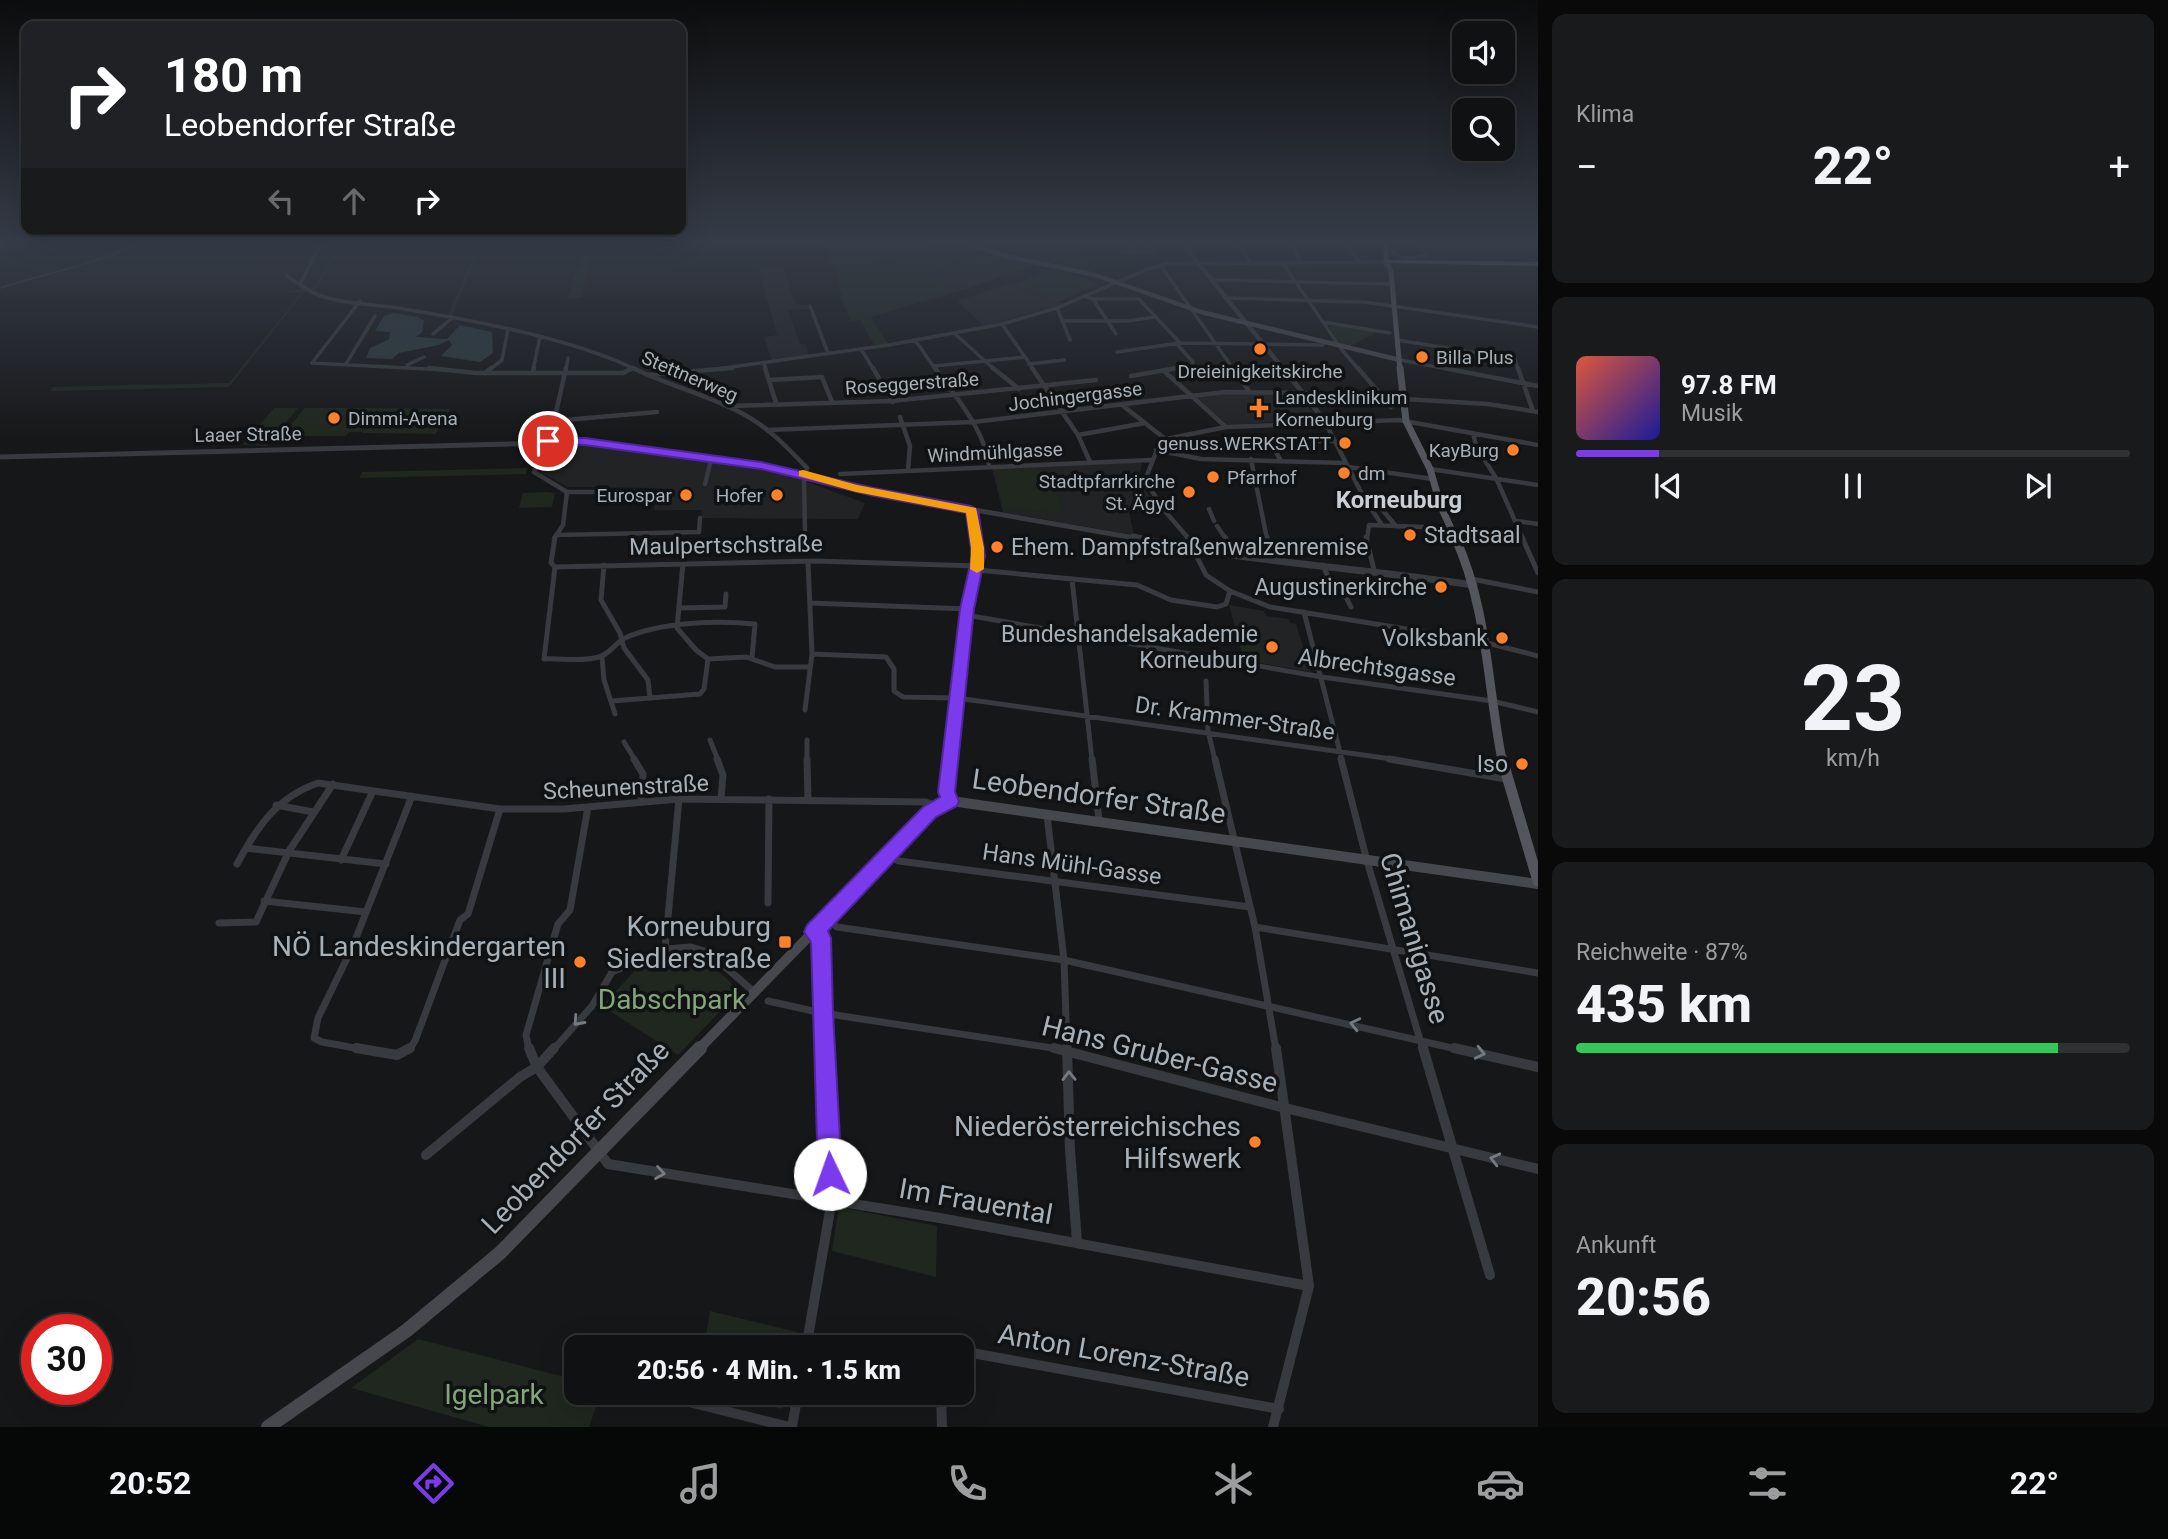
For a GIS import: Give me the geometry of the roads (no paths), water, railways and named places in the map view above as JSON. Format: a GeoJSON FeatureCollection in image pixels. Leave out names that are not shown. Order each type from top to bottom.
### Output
{"type":"FeatureCollection","features":[{"type":"Feature","properties":{"kind":"main road"},"geometry":{"type":"LineString","coordinates":[[1184,307],[1400,360]]}},
{"type":"Feature","properties":{"kind":"main road"},"geometry":{"type":"LineString","coordinates":[[1392,307],[1406,421],[1430,469],[1437,495],[1462,547],[1473,582],[1486,642],[1492,701],[1506,779],[1538,883]]}},
{"type":"Feature","properties":{"kind":"main road","name":"Leobendorfer Straße"},"geometry":{"type":"LineString","coordinates":[[268,1427],[432,1312],[500,1253],[753,991],[937,806],[951,801],[1047,813],[1367,861],[1538,883]]}},
{"type":"Feature","properties":{"kind":"street"},"geometry":{"type":"LineString","coordinates":[[356,307],[312,363],[406,366],[485,373],[623,373],[634,368]]}},
{"type":"Feature","properties":{"kind":"street","name":"Stettnerweg"},"geometry":{"type":"LineString","coordinates":[[388,307],[508,329],[610,357],[728,406],[768,430],[807,468],[806,475]]}},
{"type":"Feature","properties":{"kind":"street"},"geometry":{"type":"LineString","coordinates":[[810,307],[828,353]]}},
{"type":"Feature","properties":{"kind":"street"},"geometry":{"type":"LineString","coordinates":[[648,375],[764,364],[861,349],[1002,324],[1060,307]]}},
{"type":"Feature","properties":{"kind":"street"},"geometry":{"type":"LineString","coordinates":[[1098,307],[1116,334]]}},
{"type":"Feature","properties":{"kind":"street"},"geometry":{"type":"LineString","coordinates":[[1131,376],[1192,364],[1178,343],[1145,307]]}},
{"type":"Feature","properties":{"kind":"street"},"geometry":{"type":"LineString","coordinates":[[1191,307],[1249,391]]}},
{"type":"Feature","properties":{"kind":"street"},"geometry":{"type":"LineString","coordinates":[[1233,307],[1324,421],[1380,525]]}},
{"type":"Feature","properties":{"kind":"street"},"geometry":{"type":"LineString","coordinates":[[1313,307],[1339,346],[1391,407]]}},
{"type":"Feature","properties":{"kind":"street"},"geometry":{"type":"LineString","coordinates":[[1408,307],[1538,327]]}},
{"type":"Feature","properties":{"kind":"street"},"geometry":{"type":"LineString","coordinates":[[1057,308],[1070,340]]}},
{"type":"Feature","properties":{"kind":"street"},"geometry":{"type":"LineString","coordinates":[[346,364],[375,316]]}},
{"type":"Feature","properties":{"kind":"street"},"geometry":{"type":"LineString","coordinates":[[1062,321],[1108,322],[1154,317]]}},
{"type":"Feature","properties":{"kind":"street"},"geometry":{"type":"LineString","coordinates":[[433,334],[451,319]]}},
{"type":"Feature","properties":{"kind":"street"},"geometry":{"type":"LineString","coordinates":[[1323,322],[1390,333]]}},
{"type":"Feature","properties":{"kind":"street"},"geometry":{"type":"LineString","coordinates":[[1002,324],[1078,435],[1090,462]]}},
{"type":"Feature","properties":{"kind":"street"},"geometry":{"type":"LineString","coordinates":[[485,373],[503,359],[508,329]]}},
{"type":"Feature","properties":{"kind":"street"},"geometry":{"type":"LineString","coordinates":[[954,333],[1019,389]]}},
{"type":"Feature","properties":{"kind":"street"},"geometry":{"type":"LineString","coordinates":[[533,371],[540,337]]}},
{"type":"Feature","properties":{"kind":"street"},"geometry":{"type":"LineString","coordinates":[[915,340],[973,422],[987,448],[989,466]]}},
{"type":"Feature","properties":{"kind":"street"},"geometry":{"type":"LineString","coordinates":[[1397,340],[1515,359],[1536,412]]}},
{"type":"Feature","properties":{"kind":"street"},"geometry":{"type":"LineString","coordinates":[[1117,352],[1178,343],[1323,345]]}},
{"type":"Feature","properties":{"kind":"street"},"geometry":{"type":"LineString","coordinates":[[861,349],[893,402]]}},
{"type":"Feature","properties":{"kind":"street"},"geometry":{"type":"LineString","coordinates":[[406,366],[424,357]]}},
{"type":"Feature","properties":{"kind":"street"},"geometry":{"type":"LineString","coordinates":[[934,366],[1025,357]]}},
{"type":"Feature","properties":{"kind":"street"},"geometry":{"type":"LineString","coordinates":[[568,358],[562,396],[548,441],[534,472],[566,492],[653,492]]}},
{"type":"Feature","properties":{"kind":"street"},"geometry":{"type":"LineString","coordinates":[[1030,364],[1065,360]]}},
{"type":"Feature","properties":{"kind":"street"},"geometry":{"type":"LineString","coordinates":[[1400,360],[1538,386]]}},
{"type":"Feature","properties":{"kind":"street"},"geometry":{"type":"LineString","coordinates":[[764,364],[776,403]]}},
{"type":"Feature","properties":{"kind":"street"},"geometry":{"type":"LineString","coordinates":[[1164,371],[1226,427]]}},
{"type":"Feature","properties":{"kind":"street"},"geometry":{"type":"LineString","coordinates":[[770,380],[822,377],[832,402]]}},
{"type":"Feature","properties":{"kind":"street","name":"Roseggerstraße"},"geometry":{"type":"LineString","coordinates":[[728,406],[893,402],[1096,380]]}},
{"type":"Feature","properties":{"kind":"street","name":"Jochingergasse"},"geometry":{"type":"LineString","coordinates":[[768,430],[973,422],[1249,391],[1384,399]]}},
{"type":"Feature","properties":{"kind":"street"},"geometry":{"type":"LineString","coordinates":[[1404,399],[1479,403],[1536,412]]}},
{"type":"Feature","properties":{"kind":"street"},"geometry":{"type":"LineString","coordinates":[[1122,405],[1164,438]]}},
{"type":"Feature","properties":{"kind":"street"},"geometry":{"type":"LineString","coordinates":[[553,421],[657,412]]}},
{"type":"Feature","properties":{"kind":"street"},"geometry":{"type":"LineString","coordinates":[[900,417],[911,446],[908,470]]}},
{"type":"Feature","properties":{"kind":"street"},"geometry":{"type":"LineString","coordinates":[[1538,445],[1406,421],[1324,421],[1226,427],[1164,438],[1151,460],[1145,484],[1197,551],[1206,575],[1230,591],[1260,604],[1357,618],[1486,642],[1538,656]]}},
{"type":"Feature","properties":{"kind":"street"},"geometry":{"type":"LineString","coordinates":[[1078,435],[1145,424]]}},
{"type":"Feature","properties":{"kind":"street"},"geometry":{"type":"LineString","coordinates":[[1473,433],[1476,446],[1496,478],[1538,573]]}},
{"type":"Feature","properties":{"kind":"street"},"geometry":{"type":"LineString","coordinates":[[1280,459],[1272,442],[1296,439],[1335,441]]}},
{"type":"Feature","properties":{"kind":"street","name":"Laaer Straße"},"geometry":{"type":"LineString","coordinates":[[0,457],[585,442],[806,475],[856,488],[1108,532],[1197,551],[1473,582]]}},
{"type":"Feature","properties":{"kind":"street"},"geometry":{"type":"LineString","coordinates":[[1156,450],[1201,459],[1280,459],[1347,465],[1433,479]]}},
{"type":"Feature","properties":{"kind":"street"},"geometry":{"type":"LineString","coordinates":[[1251,459],[1271,560]]}},
{"type":"Feature","properties":{"kind":"street"},"geometry":{"type":"LineString","coordinates":[[705,484],[711,460]]}},
{"type":"Feature","properties":{"kind":"street","name":"Windmühlgasse"},"geometry":{"type":"LineString","coordinates":[[840,474],[1151,460]]}},
{"type":"Feature","properties":{"kind":"street"},"geometry":{"type":"LineString","coordinates":[[1430,469],[1538,485]]}},
{"type":"Feature","properties":{"kind":"street"},"geometry":{"type":"LineString","coordinates":[[805,533],[806,475]]}},
{"type":"Feature","properties":{"kind":"street"},"geometry":{"type":"LineString","coordinates":[[566,492],[563,525],[556,535],[551,563],[555,567],[544,659],[602,657],[622,639],[647,631],[677,628],[691,623],[753,623],[756,626],[752,659]]}},
{"type":"Feature","properties":{"kind":"street"},"geometry":{"type":"LineString","coordinates":[[1366,501],[1379,506],[1395,526]]}},
{"type":"Feature","properties":{"kind":"street"},"geometry":{"type":"LineString","coordinates":[[1209,509],[1237,556]]}},
{"type":"Feature","properties":{"kind":"street"},"geometry":{"type":"LineString","coordinates":[[951,801],[947,792],[957,698],[967,612],[977,568],[978,548],[971,510]]}},
{"type":"Feature","properties":{"kind":"street"},"geometry":{"type":"LineString","coordinates":[[556,535],[699,531],[700,518]]}},
{"type":"Feature","properties":{"kind":"street"},"geometry":{"type":"LineString","coordinates":[[1516,521],[1538,524]]}},
{"type":"Feature","properties":{"kind":"street"},"geometry":{"type":"LineString","coordinates":[[1374,570],[1366,526],[1452,528]]}},
{"type":"Feature","properties":{"kind":"street"},"geometry":{"type":"LineString","coordinates":[[805,710],[812,654],[808,562]]}},
{"type":"Feature","properties":{"kind":"street","name":"Maulpertschstraße"},"geometry":{"type":"LineString","coordinates":[[555,567],[808,562],[977,568],[1137,584],[1164,598],[1217,607],[1226,604],[1230,591]]}},
{"type":"Feature","properties":{"kind":"street"},"geometry":{"type":"LineString","coordinates":[[683,563],[677,628],[696,650],[708,659],[752,659],[775,667],[809,667]]}},
{"type":"Feature","properties":{"kind":"street"},"geometry":{"type":"LineString","coordinates":[[604,565],[601,600],[624,648],[648,680],[650,698]]}},
{"type":"Feature","properties":{"kind":"street"},"geometry":{"type":"LineString","coordinates":[[1324,565],[1335,594],[1346,597],[1352,607]]}},
{"type":"Feature","properties":{"kind":"street"},"geometry":{"type":"LineString","coordinates":[[1072,579],[1099,820]]}},
{"type":"Feature","properties":{"kind":"street"},"geometry":{"type":"LineString","coordinates":[[1473,582],[1538,592]]}},
{"type":"Feature","properties":{"kind":"street"},"geometry":{"type":"LineString","coordinates":[[679,608],[724,607],[726,594]]}},
{"type":"Feature","properties":{"kind":"street","name":"Albrechtsgasse"},"geometry":{"type":"LineString","coordinates":[[810,603],[967,612],[1322,677],[1492,701],[1538,712]]}},
{"type":"Feature","properties":{"kind":"street","name":"Chimanigasse"},"geometry":{"type":"LineString","coordinates":[[1304,612],[1367,861],[1490,1275]]}},
{"type":"Feature","properties":{"kind":"street","name":"Dr. Krammer-Straße"},"geometry":{"type":"LineString","coordinates":[[812,654],[885,657],[893,666],[894,691],[898,695],[957,698],[1208,731],[1506,779]]}},
{"type":"Feature","properties":{"kind":"street"},"geometry":{"type":"LineString","coordinates":[[602,657],[601,677],[615,714]]}},
{"type":"Feature","properties":{"kind":"street"},"geometry":{"type":"LineString","coordinates":[[612,701],[700,694],[704,689],[708,659]]}},
{"type":"Feature","properties":{"kind":"street"},"geometry":{"type":"LineString","coordinates":[[1206,681],[1208,731],[1255,927],[1270,1004],[1309,1286],[1273,1427]]}},
{"type":"Feature","properties":{"kind":"street"},"geometry":{"type":"LineString","coordinates":[[710,740],[723,775],[721,799]]}},
{"type":"Feature","properties":{"kind":"street"},"geometry":{"type":"LineString","coordinates":[[807,740],[808,799]]}},
{"type":"Feature","properties":{"kind":"street"},"geometry":{"type":"LineString","coordinates":[[624,742],[643,774],[641,802]]}},
{"type":"Feature","properties":{"kind":"street","name":"Scheunenstraße"},"geometry":{"type":"LineString","coordinates":[[276,805],[298,790],[318,783],[500,809],[588,807],[679,799],[926,802],[937,806]]}},
{"type":"Feature","properties":{"kind":"street"},"geometry":{"type":"LineString","coordinates":[[219,923],[256,922],[289,851],[333,784]]}},
{"type":"Feature","properties":{"kind":"street"},"geometry":{"type":"LineString","coordinates":[[341,860],[373,791]]}},
{"type":"Feature","properties":{"kind":"street"},"geometry":{"type":"LineString","coordinates":[[412,796],[366,912],[318,1018],[314,1038],[322,1042],[397,1055],[409,1050],[415,1041],[460,920],[468,914],[500,809]]}},
{"type":"Feature","properties":{"kind":"street"},"geometry":{"type":"LineString","coordinates":[[664,949],[679,799]]}},
{"type":"Feature","properties":{"kind":"street"},"geometry":{"type":"LineString","coordinates":[[768,903],[769,799]]}},
{"type":"Feature","properties":{"kind":"street"},"geometry":{"type":"LineString","coordinates":[[237,863],[276,805],[313,811]]}},
{"type":"Feature","properties":{"kind":"street"},"geometry":{"type":"LineString","coordinates":[[588,807],[570,910],[558,925],[527,1026],[530,1053],[537,1067],[598,1153]]}},
{"type":"Feature","properties":{"kind":"street"},"geometry":{"type":"LineString","coordinates":[[1047,813],[1064,960],[1070,1150],[1077,1242]]}},
{"type":"Feature","properties":{"kind":"street"},"geometry":{"type":"LineString","coordinates":[[246,848],[386,864]]}},
{"type":"Feature","properties":{"kind":"street","name":"Hans Mühl-Gasse"},"geometry":{"type":"LineString","coordinates":[[889,856],[899,861],[1250,907]]}},
{"type":"Feature","properties":{"kind":"street"},"geometry":{"type":"LineString","coordinates":[[264,901],[366,912]]}},
{"type":"Feature","properties":{"kind":"street"},"geometry":{"type":"LineString","coordinates":[[826,919],[837,927],[1064,960],[1538,1066]]}},
{"type":"Feature","properties":{"kind":"street"},"geometry":{"type":"LineString","coordinates":[[1255,927],[1538,973]]}},
{"type":"Feature","properties":{"kind":"street"},"geometry":{"type":"LineString","coordinates":[[808,1335],[832,1199],[822,1013],[821,938],[814,932]]}},
{"type":"Feature","properties":{"kind":"street"},"geometry":{"type":"LineString","coordinates":[[426,1155],[520,1077],[537,1067],[592,1006],[612,972],[664,949],[691,947],[708,952],[753,991]]}},
{"type":"Feature","properties":{"kind":"street","name":"Hans Gruber-Gasse"},"geometry":{"type":"LineString","coordinates":[[768,1001],[822,1013],[1068,1050],[1285,1108],[1538,1169]]}},
{"type":"Feature","properties":{"kind":"street","name":"Im Frauental"},"geometry":{"type":"LineString","coordinates":[[598,1153],[608,1164],[616,1167],[832,1199],[1309,1286]]}},
{"type":"Feature","properties":{"kind":"street","name":"Anton Lorenz-Straße"},"geometry":{"type":"LineString","coordinates":[[974,1353],[1279,1409]]}},
{"type":"Feature","properties":{"kind":"street"},"geometry":{"type":"LineString","coordinates":[[702,1405],[791,1427],[796,1405]]}},
{"type":"Feature","properties":{"kind":"street"},"geometry":{"type":"LineString","coordinates":[[941,1405],[942,1427]]}},
{"type":"Feature","properties":{"kind":"place","name":"Dreieinigkeitskirche"},"geometry":{"type":"Point","coordinates":[1260,349]}},
{"type":"Feature","properties":{"kind":"place","name":"Billa Plus"},"geometry":{"type":"Point","coordinates":[1422,357]}},
{"type":"Feature","properties":{"kind":"place","name":"Landesklinikum Korneuburg"},"geometry":{"type":"Point","coordinates":[1259,408]}},
{"type":"Feature","properties":{"kind":"place","name":"Dimmi-Arena"},"geometry":{"type":"Point","coordinates":[334,418]}},
{"type":"Feature","properties":{"kind":"place","name":"genuss.WERKSTATT"},"geometry":{"type":"Point","coordinates":[1345,443]}},
{"type":"Feature","properties":{"kind":"place","name":"KayBurg"},"geometry":{"type":"Point","coordinates":[1513,450]}},
{"type":"Feature","properties":{"kind":"place","name":"dm"},"geometry":{"type":"Point","coordinates":[1344,473]}},
{"type":"Feature","properties":{"kind":"place","name":"Pfarrhof"},"geometry":{"type":"Point","coordinates":[1213,477]}},
{"type":"Feature","properties":{"kind":"place","name":"Stadtpfarrkirche St. Ägyd"},"geometry":{"type":"Point","coordinates":[1189,492]}},
{"type":"Feature","properties":{"kind":"place","name":"Eurospar"},"geometry":{"type":"Point","coordinates":[686,495]}},
{"type":"Feature","properties":{"kind":"place","name":"Hofer"},"geometry":{"type":"Point","coordinates":[777,495]}},
{"type":"Feature","properties":{"kind":"place","name":"Stadtsaal"},"geometry":{"type":"Point","coordinates":[1410,535]}},
{"type":"Feature","properties":{"kind":"place","name":"Ehem. Dampfstraßenwalzenremise"},"geometry":{"type":"Point","coordinates":[997,547]}},
{"type":"Feature","properties":{"kind":"place","name":"Augustinerkirche"},"geometry":{"type":"Point","coordinates":[1441,587]}},
{"type":"Feature","properties":{"kind":"place","name":"Volksbank"},"geometry":{"type":"Point","coordinates":[1502,638]}},
{"type":"Feature","properties":{"kind":"place","name":"Bundeshandelsakademie Korneuburg"},"geometry":{"type":"Point","coordinates":[1272,647]}},
{"type":"Feature","properties":{"kind":"place","name":"Iso"},"geometry":{"type":"Point","coordinates":[1522,764]}},
{"type":"Feature","properties":{"kind":"place","name":"Korneuburg Siedlerstraße"},"geometry":{"type":"Point","coordinates":[785,942]}},
{"type":"Feature","properties":{"kind":"place","name":"NÖ Landeskindergarten III"},"geometry":{"type":"Point","coordinates":[580,962]}},
{"type":"Feature","properties":{"kind":"place","name":"Niederösterreichisches Hilfswerk"},"geometry":{"type":"Point","coordinates":[1255,1142]}},
{"type":"Feature","properties":{"kind":"district","name":"Korneuburg"},"geometry":{"type":"Point","coordinates":[1399,500]}},
{"type":"Feature","properties":{"kind":"park label","name":"Dabschpark"},"geometry":{"type":"Point","coordinates":[672,999]}},
{"type":"Feature","properties":{"kind":"park label","name":"Igelpark"},"geometry":{"type":"Point","coordinates":[494,1394]}}]}
